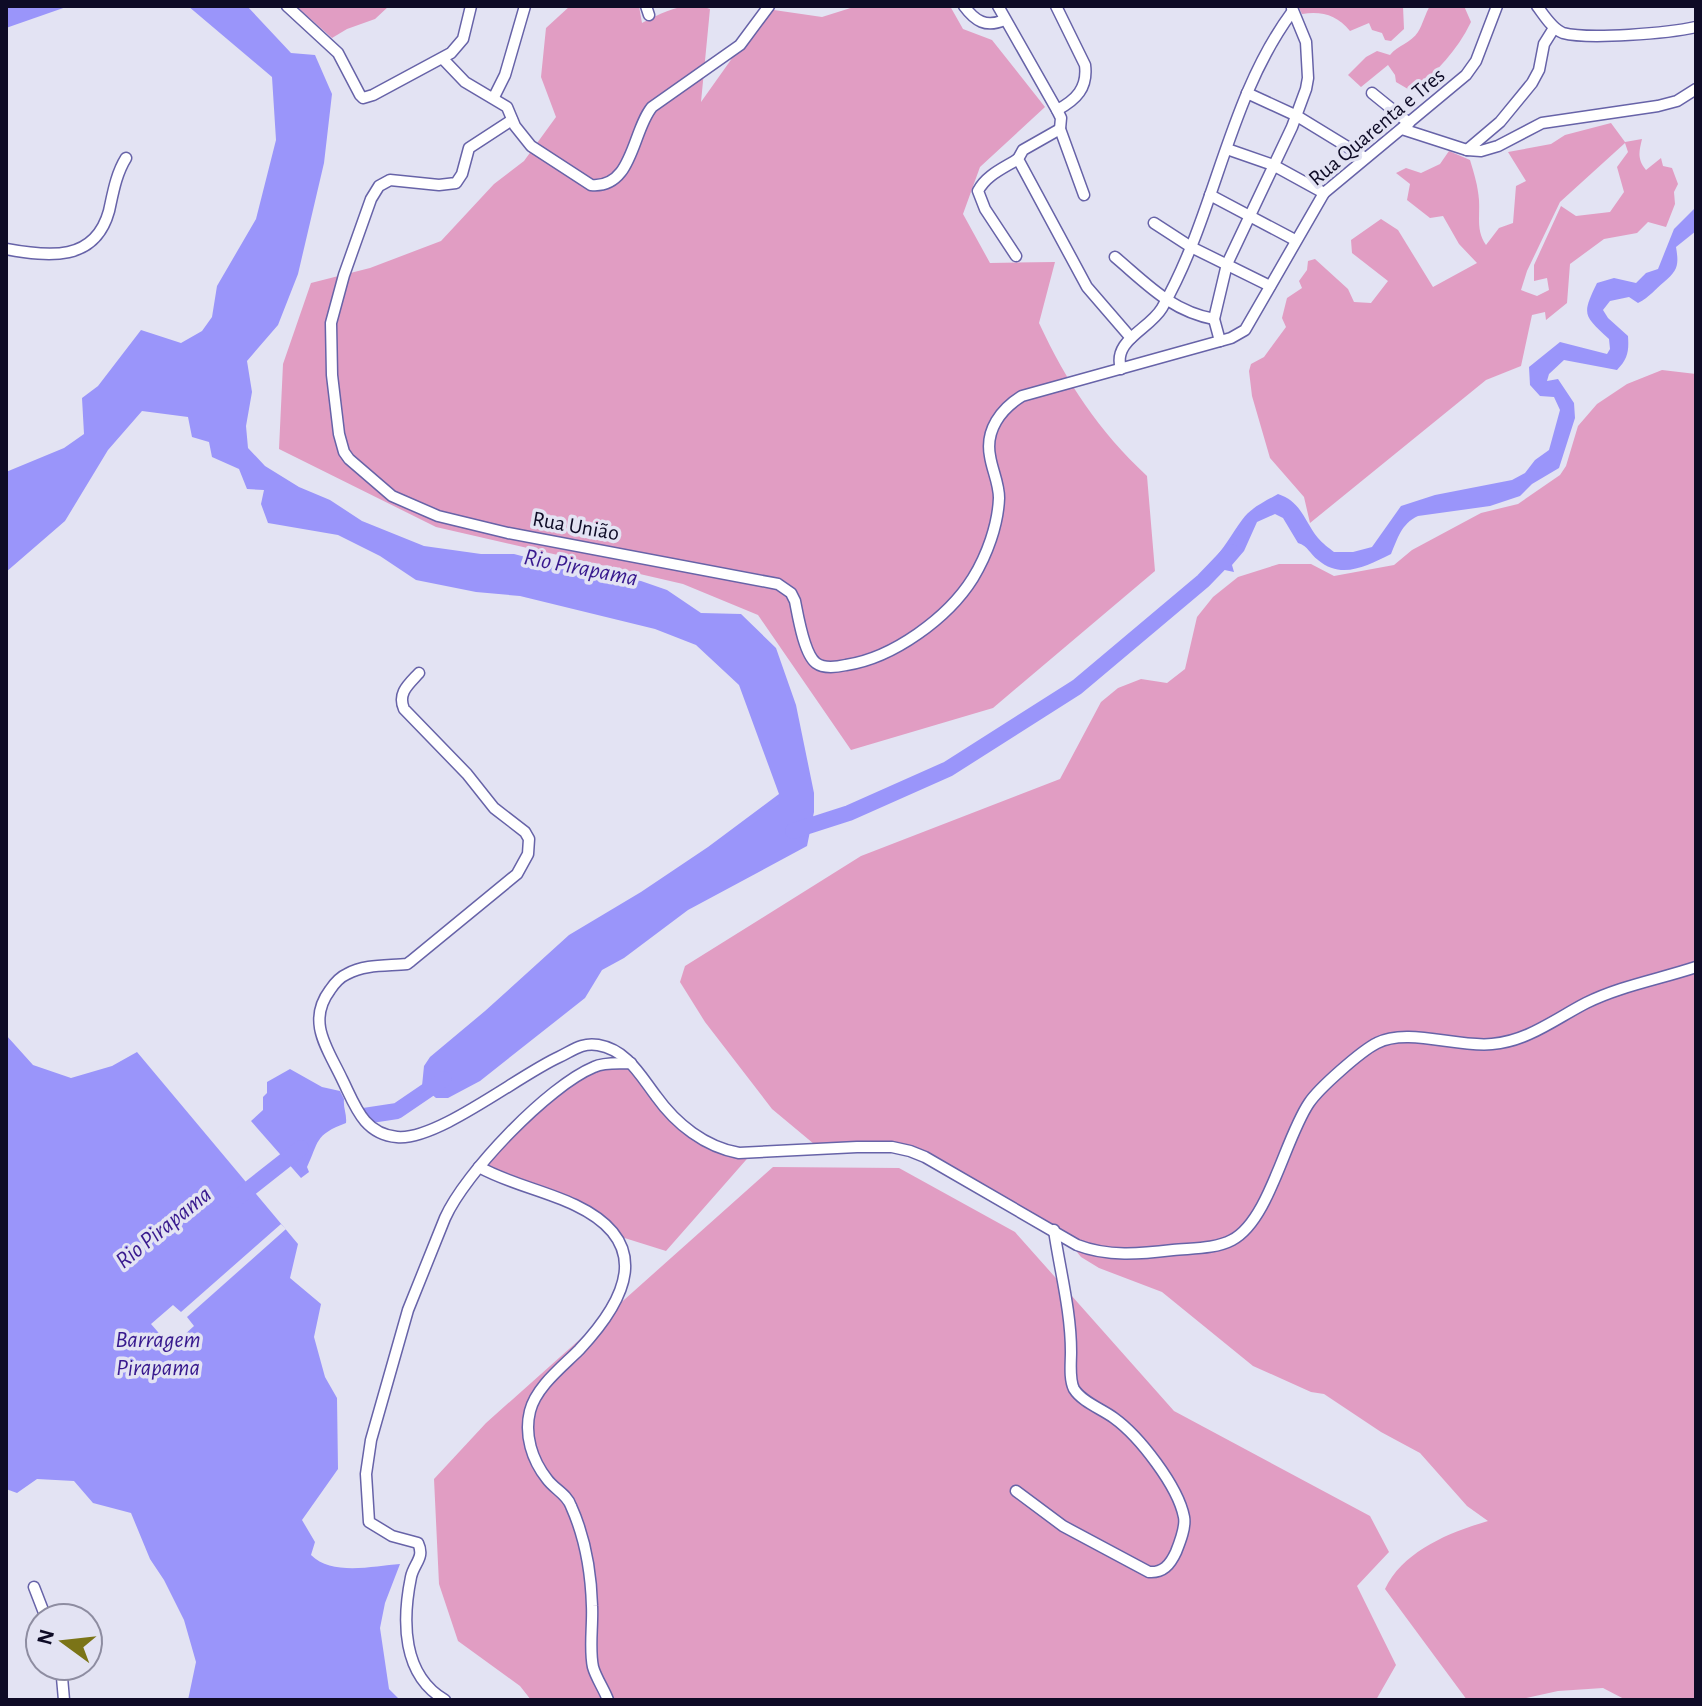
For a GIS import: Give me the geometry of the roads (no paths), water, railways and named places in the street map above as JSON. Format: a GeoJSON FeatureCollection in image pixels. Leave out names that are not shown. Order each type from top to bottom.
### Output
{"type":"FeatureCollection","features":[{"type":"Feature","properties":{"kind":"street"},"geometry":{"type":"LineString","coordinates":[[287,6],[338,53],[363,98],[443,59],[463,39],[471,6]]}},
{"type":"Feature","properties":{"kind":"street"},"geometry":{"type":"LineString","coordinates":[[494,97],[505,75],[525,6]]}},
{"type":"Feature","properties":{"kind":"street"},"geometry":{"type":"LineString","coordinates":[[443,59],[459,78],[507,107],[525,140],[538,152],[559,162],[591,185],[603,185],[623,170],[644,116],[652,107],[740,45],[769,6]]}},
{"type":"Feature","properties":{"kind":"street"},"geometry":{"type":"LineString","coordinates":[[964,6],[979,22],[989,24],[1004,20]]}},
{"type":"Feature","properties":{"kind":"street"},"geometry":{"type":"LineString","coordinates":[[998,6],[1061,118],[1060,129],[1084,195]]}},
{"type":"Feature","properties":{"kind":"street"},"geometry":{"type":"LineString","coordinates":[[1056,6],[1086,72],[1075,101],[1057,110]]}},
{"type":"Feature","properties":{"kind":"street","name":"Rua Quarenta e Tres"},"geometry":{"type":"LineString","coordinates":[[1030,394],[1231,338],[1245,330],[1324,193],[1364,157],[1455,86],[1471,69],[1497,6]]}},
{"type":"Feature","properties":{"kind":"street"},"geometry":{"type":"LineString","coordinates":[[1537,6],[1554,28],[1567,33],[1611,35],[1696,27]]}},
{"type":"Feature","properties":{"kind":"street"},"geometry":{"type":"LineString","coordinates":[[1121,369],[1119,354],[1131,338],[1152,321],[1191,247],[1247,93],[1267,49],[1292,9]]}},
{"type":"Feature","properties":{"kind":"street"},"geometry":{"type":"LineString","coordinates":[[1220,341],[1214,319],[1227,264],[1297,116],[1306,89],[1306,42],[1292,9]]}},
{"type":"Feature","properties":{"kind":"street"},"geometry":{"type":"LineString","coordinates":[[1467,150],[1500,122],[1532,83],[1539,70],[1544,44],[1554,28]]}},
{"type":"Feature","properties":{"kind":"street"},"geometry":{"type":"LineString","coordinates":[[1372,93],[1405,126],[1467,150],[1489,150],[1542,123],[1667,104],[1696,89]]}},
{"type":"Feature","properties":{"kind":"street"},"geometry":{"type":"LineString","coordinates":[[1247,93],[1297,116],[1364,157]]}},
{"type":"Feature","properties":{"kind":"street","name":"Rua União"},"geometry":{"type":"LineString","coordinates":[[512,120],[469,148],[462,174],[456,183],[439,185],[390,180],[379,186],[371,199],[336,301],[330,345],[341,444],[356,466],[405,503],[438,516],[495,531],[778,584],[791,593],[807,650],[815,662],[827,667],[863,662],[895,649],[921,631],[957,599],[972,580],[983,559],[998,508],[998,488],[989,453],[991,433],[995,422],[1010,404],[1030,394]]}},
{"type":"Feature","properties":{"kind":"street"},"geometry":{"type":"LineString","coordinates":[[1016,256],[985,209],[978,191],[995,172],[1018,159],[1023,150],[1060,129]]}},
{"type":"Feature","properties":{"kind":"street"},"geometry":{"type":"LineString","coordinates":[[1227,149],[1273,165],[1324,193]]}},
{"type":"Feature","properties":{"kind":"street"},"geometry":{"type":"LineString","coordinates":[[6,249],[64,253],[83,248],[94,241],[104,225],[118,172],[126,158]]}},
{"type":"Feature","properties":{"kind":"street"},"geometry":{"type":"LineString","coordinates":[[1018,159],[1087,287],[1131,338]]}},
{"type":"Feature","properties":{"kind":"street"},"geometry":{"type":"LineString","coordinates":[[1210,195],[1295,240]]}},
{"type":"Feature","properties":{"kind":"street"},"geometry":{"type":"LineString","coordinates":[[1154,223],[1191,247],[1270,286]]}},
{"type":"Feature","properties":{"kind":"street"},"geometry":{"type":"LineString","coordinates":[[1115,257],[1165,299],[1189,314],[1214,319]]}},
{"type":"Feature","properties":{"kind":"street"},"geometry":{"type":"LineString","coordinates":[[419,673],[402,693],[404,709],[467,774],[494,808],[525,832],[529,847],[517,874],[407,964],[346,974],[323,998],[318,1027],[326,1049],[357,1112],[363,1121],[379,1132],[404,1137],[451,1120],[540,1064],[586,1044],[600,1045],[617,1051],[631,1063],[667,1110],[714,1147],[739,1153],[892,1147],[925,1157],[1077,1245],[1109,1253],[1149,1253],[1219,1245],[1236,1238],[1259,1213],[1309,1103],[1346,1067],[1378,1042],[1406,1038],[1490,1045],[1514,1041],[1609,994],[1696,967]]}},
{"type":"Feature","properties":{"kind":"street"},"geometry":{"type":"LineString","coordinates":[[445,1700],[426,1684],[409,1654],[408,1600],[413,1571],[421,1557],[420,1546],[382,1532],[369,1522],[366,1474],[371,1440],[408,1310],[454,1198],[479,1167],[526,1117],[569,1082],[597,1066],[631,1063]]}},
{"type":"Feature","properties":{"kind":"street"},"geometry":{"type":"LineString","coordinates":[[479,1167],[506,1181],[540,1190],[579,1207],[607,1227],[621,1242],[624,1285],[605,1319],[550,1379],[530,1409],[527,1440],[546,1479],[570,1502],[586,1551],[592,1603],[593,1666],[608,1700]]}},
{"type":"Feature","properties":{"kind":"street"},"geometry":{"type":"LineString","coordinates":[[1016,1491],[1063,1526],[1149,1572],[1157,1573],[1171,1562],[1184,1527],[1184,1518],[1164,1473],[1116,1419],[1084,1399],[1074,1388],[1071,1333],[1054,1230]]}},
{"type":"Feature","properties":{"kind":"street"},"geometry":{"type":"LineString","coordinates":[[34,1587],[40,1602]]}},
{"type":"Feature","properties":{"kind":"water"},"geometry":{"type":"Polygon","coordinates":[[[6,6],[69,6],[6,28],[6,6]]]}},
{"type":"Feature","properties":{"kind":"water"},"geometry":{"type":"Polygon","coordinates":[[[188,6],[247,6],[291,53],[315,55],[332,94],[324,163],[298,274],[278,325],[247,361],[252,392],[246,426],[248,448],[265,466],[299,487],[330,500],[362,521],[424,546],[481,554],[514,554],[583,572],[641,581],[667,590],[701,613],[741,614],[776,648],[796,705],[814,793],[814,812],[807,846],[688,910],[624,958],[602,970],[585,998],[480,1081],[448,1098],[436,1098],[422,1086],[424,1066],[430,1057],[569,935],[641,892],[779,794],[739,685],[696,645],[655,629],[520,596],[476,592],[416,580],[380,556],[338,535],[268,523],[261,504],[264,490],[247,489],[239,469],[212,457],[209,442],[192,437],[188,417],[142,411],[108,450],[65,521],[6,572],[6,472],[64,448],[84,434],[82,398],[98,386],[141,330],[181,343],[202,331],[212,317],[217,286],[256,219],[276,140],[272,77],[188,6]]]}},
{"type":"Feature","properties":{"kind":"water"},"geometry":{"type":"Polygon","coordinates":[[[1696,207],[1696,231],[1676,247],[1677,263],[1672,274],[1638,303],[1629,297],[1610,301],[1603,310],[1628,336],[1627,354],[1621,366],[1617,370],[1564,360],[1549,374],[1547,381],[1558,379],[1574,403],[1575,418],[1559,468],[1532,484],[1520,496],[1490,506],[1418,516],[1404,527],[1391,554],[1354,569],[1336,569],[1318,560],[1298,543],[1283,518],[1275,514],[1257,522],[1244,551],[1232,565],[1234,572],[1220,569],[1211,562],[1245,516],[1278,494],[1298,507],[1318,538],[1334,552],[1353,552],[1372,547],[1401,506],[1435,495],[1512,480],[1525,473],[1535,460],[1549,450],[1560,410],[1554,397],[1540,396],[1530,385],[1529,367],[1560,342],[1607,354],[1609,339],[1594,325],[1587,309],[1597,283],[1614,278],[1636,283],[1646,273],[1658,269],[1674,229],[1696,207]]]}},
{"type":"Feature","properties":{"kind":"water","name":"Barragem Pirapama"},"geometry":{"type":"Polygon","coordinates":[[[6,1035],[33,1065],[71,1078],[112,1066],[137,1052],[298,1244],[290,1278],[321,1304],[314,1337],[325,1377],[337,1398],[338,1469],[302,1520],[315,1542],[311,1555],[330,1566],[353,1568],[400,1564],[385,1603],[380,1628],[389,1689],[400,1700],[188,1700],[196,1662],[184,1620],[150,1559],[131,1513],[93,1503],[74,1481],[37,1479],[17,1493],[6,1489],[6,1035]]]}},
{"type":"Feature","properties":{"kind":"water"},"geometry":{"type":"Polygon","coordinates":[[[290,1069],[322,1087],[340,1091],[346,1117],[346,1123],[328,1131],[319,1140],[307,1167],[309,1172],[301,1178],[251,1121],[263,1110],[267,1082],[290,1069]]]}},
{"type":"Feature","properties":{"kind":"waterway"},"geometry":{"type":"LineString","coordinates":[[793,831],[849,813],[948,769],[1077,687],[1203,581],[1231,552]]}},
{"type":"Feature","properties":{"kind":"waterway","name":"Rio Pirapama"},"geometry":{"type":"LineString","coordinates":[[364,1116],[397,1111],[444,1079]]}},
{"type":"Feature","properties":{"kind":"waterway","name":"Rio Pirapama"},"geometry":{"type":"LineString","coordinates":[[235,1200],[301,1148]]}}]}
